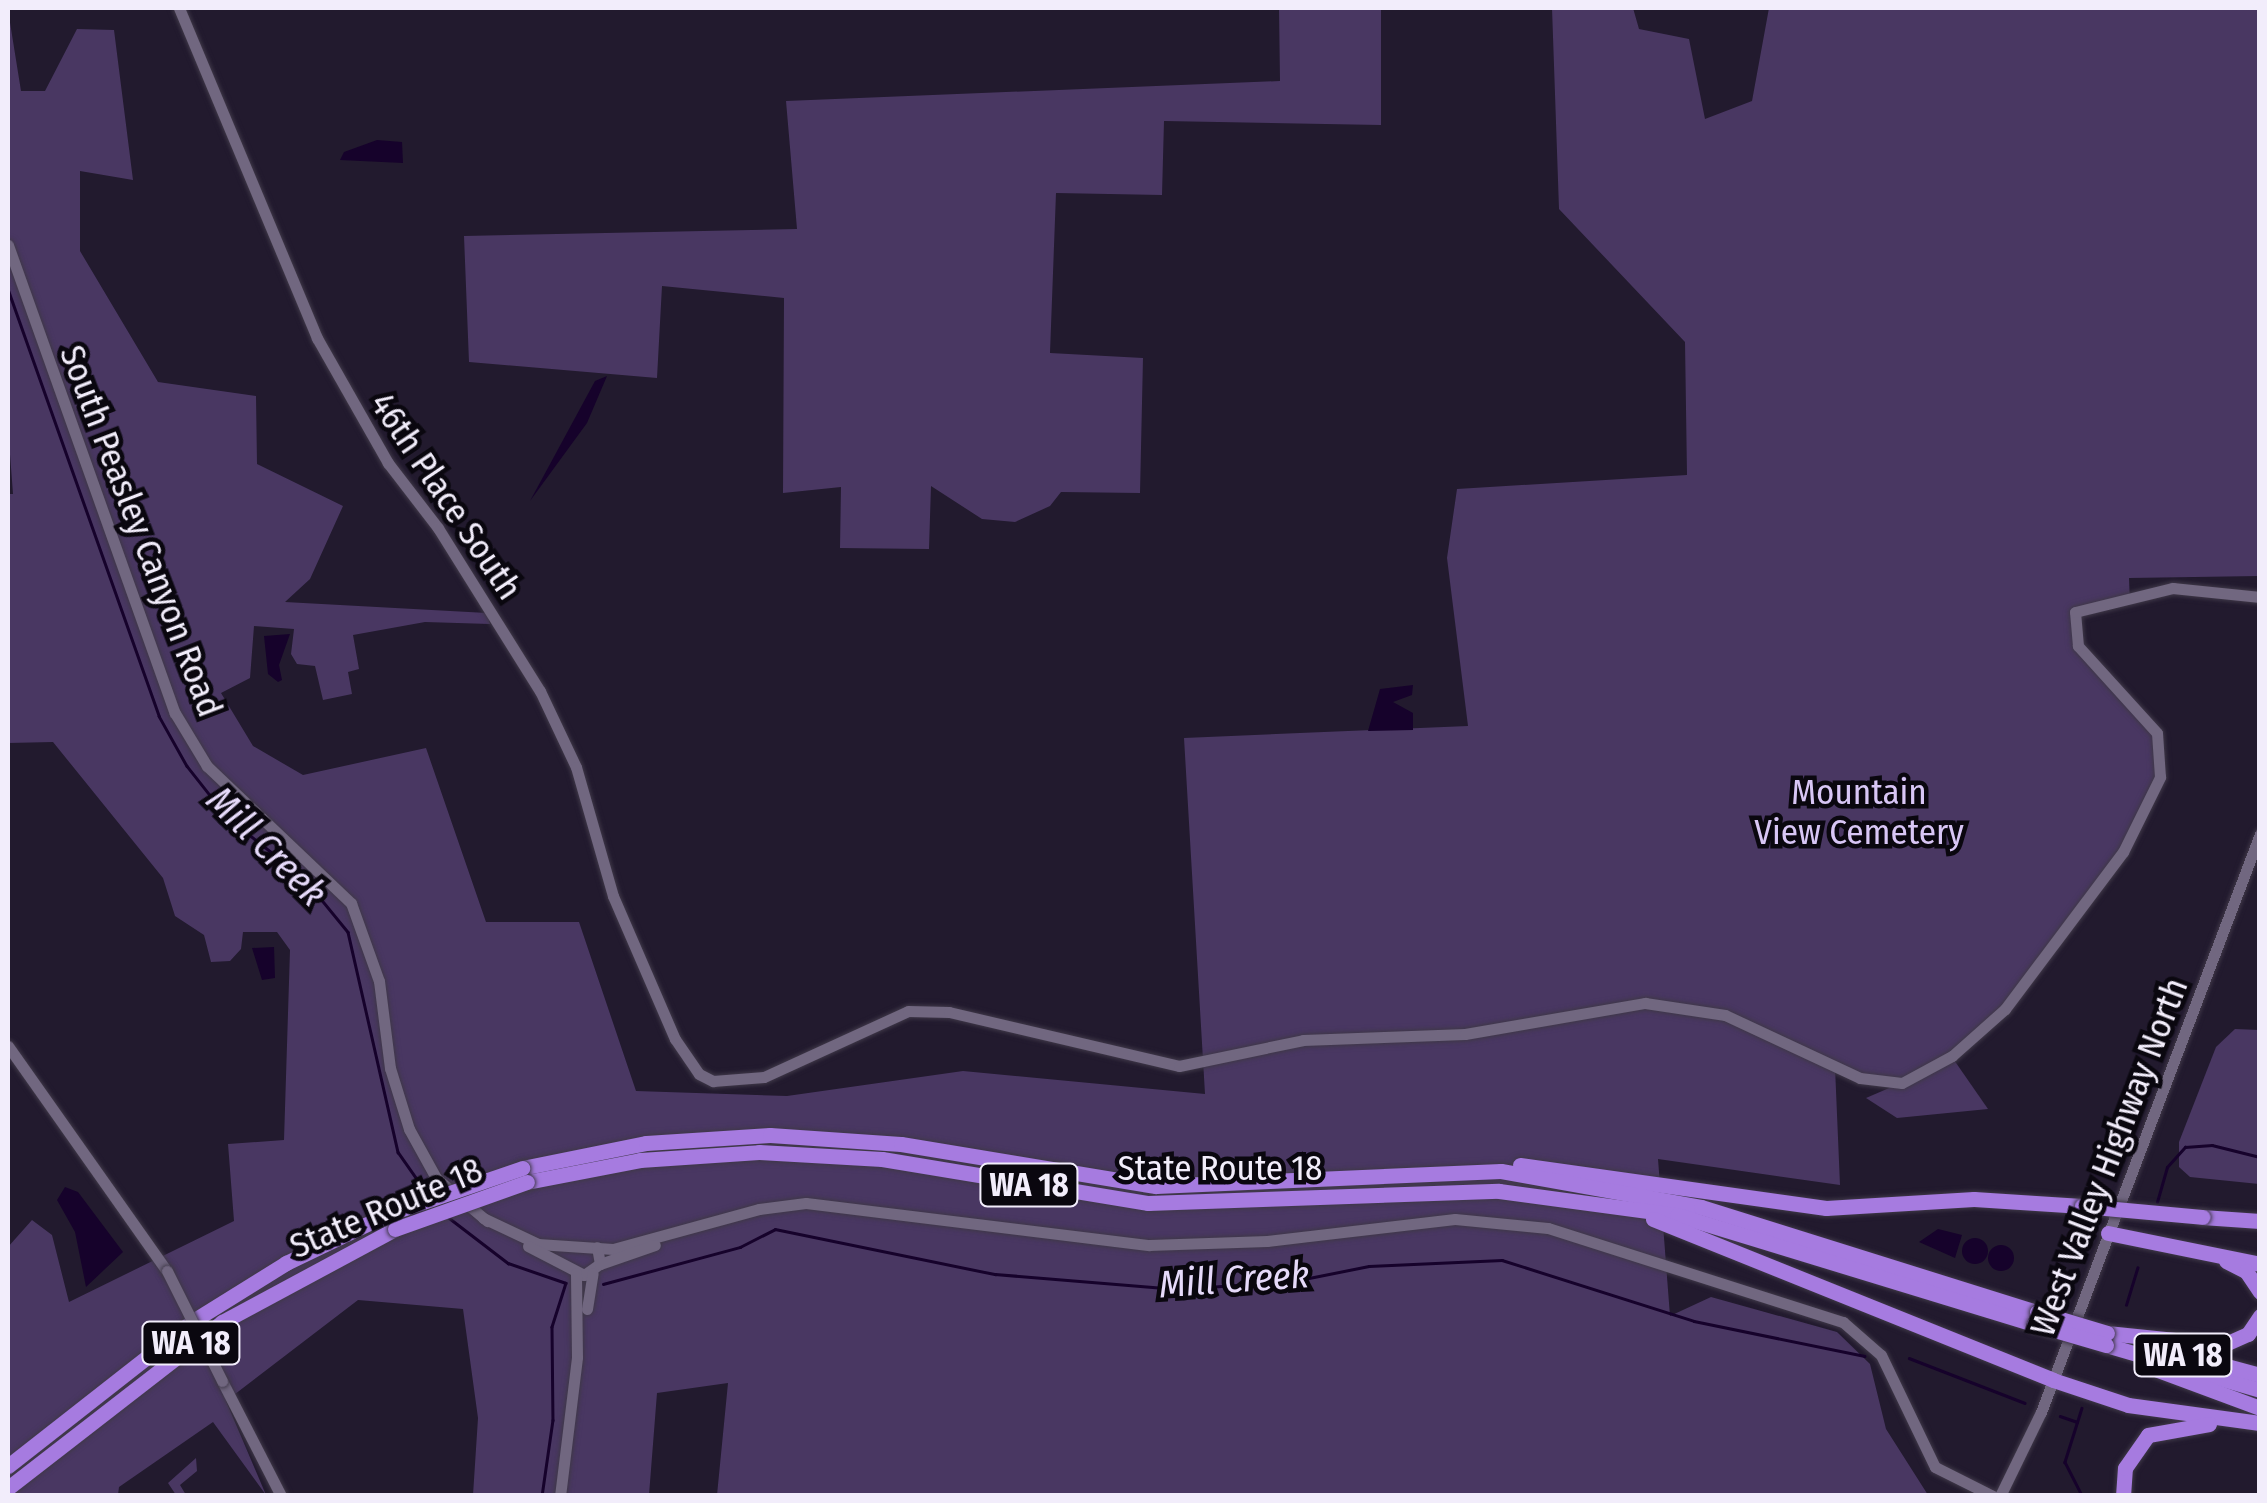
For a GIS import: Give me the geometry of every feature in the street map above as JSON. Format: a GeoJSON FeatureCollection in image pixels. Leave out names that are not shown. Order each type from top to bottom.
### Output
{"type":"FeatureCollection","features":[{"type":"Feature","properties":{"kind":"highway","name":"State Route 18"},"geometry":{"type":"LineString","coordinates":[[8,1466],[193,1320],[286,1263],[391,1221],[525,1175],[646,1143],[770,1135],[901,1144],[1156,1186],[1394,1172],[1501,1171],[1632,1190],[2036,1318]]}},
{"type":"Feature","properties":{"kind":"highway","name":"State Route 18"},"geometry":{"type":"LineString","coordinates":[[525,1175],[640,1160],[758,1152],[882,1159],[1148,1203],[1446,1190],[1606,1204],[1677,1215],[2106,1339],[2260,1375]]}},
{"type":"Feature","properties":{"kind":"highway"},"geometry":{"type":"LineString","coordinates":[[1394,1172],[1422,1165],[1522,1164],[1826,1208],[1974,1198],[2260,1220]]}},
{"type":"Feature","properties":{"kind":"highway"},"geometry":{"type":"LineString","coordinates":[[1606,1204],[1731,1247],[2053,1380],[2128,1405],[2253,1422]]}},
{"type":"Feature","properties":{"kind":"highway","name":"State Route 18"},"geometry":{"type":"LineString","coordinates":[[8,1488],[208,1332],[391,1221]]}},
{"type":"Feature","properties":{"kind":"highway"},"geometry":{"type":"LineString","coordinates":[[2108,1234],[2260,1264]]}},
{"type":"Feature","properties":{"kind":"highway"},"geometry":{"type":"LineString","coordinates":[[2174,1246],[2237,1265],[2260,1292]]}},
{"type":"Feature","properties":{"kind":"highway"},"geometry":{"type":"LineString","coordinates":[[2106,1339],[2223,1345],[2248,1334],[2260,1316]]}},
{"type":"Feature","properties":{"kind":"highway","name":"State Route 18"},"geometry":{"type":"LineString","coordinates":[[2106,1339],[2126,1352],[2260,1390]]}},
{"type":"Feature","properties":{"kind":"highway"},"geometry":{"type":"LineString","coordinates":[[2126,1352],[2187,1383],[2260,1408]]}},
{"type":"Feature","properties":{"kind":"highway"},"geometry":{"type":"LineString","coordinates":[[2123,1496],[2129,1458],[2148,1436],[2176,1426],[2253,1422]]}},
{"type":"Feature","properties":{"kind":"main road","name":"46th Place South"},"geometry":{"type":"LineString","coordinates":[[179,8],[348,399],[468,574],[562,732],[613,896],[666,1015],[698,1074],[726,1084],[804,1063],[908,1011],[949,1012],[1179,1066],[1328,1037],[1465,1034],[1645,1003],[1746,1022],[1874,1083],[1902,1083],[1932,1068],[1987,1026],[2035,973],[2132,838],[2160,777],[2157,733],[2078,646],[2072,627],[2075,612],[2173,588],[2260,597]]}},
{"type":"Feature","properties":{"kind":"main road","name":"South Peasley Canyon Road"},"geometry":{"type":"LineString","coordinates":[[8,245],[175,713],[207,766],[351,903],[375,967],[390,1068],[409,1129],[436,1178],[483,1218],[573,1270]]}},
{"type":"Feature","properties":{"kind":"main road","name":"West Valley Highway North"},"geometry":{"type":"LineString","coordinates":[[1996,1496],[2053,1380],[2260,834]]}},
{"type":"Feature","properties":{"kind":"main road"},"geometry":{"type":"LineString","coordinates":[[8,1046],[167,1270],[281,1496]]}},
{"type":"Feature","properties":{"kind":"main road"},"geometry":{"type":"LineString","coordinates":[[560,1496],[577,1357],[597,1247],[623,1248],[759,1208],[806,1204],[1149,1244],[1267,1241],[1454,1219],[1548,1228],[1843,1322],[1881,1356],[1935,1466],[1996,1496]]}},
{"type":"Feature","properties":{"kind":"main road","name":"South Peasley Canyon Road"},"geometry":{"type":"LineString","coordinates":[[483,1218],[538,1244],[597,1247]]}},
{"type":"Feature","properties":{"kind":"main road"},"geometry":{"type":"LineString","coordinates":[[573,1270],[596,1269],[686,1230]]}},
{"type":"Feature","properties":{"kind":"main road"},"geometry":{"type":"LineString","coordinates":[[573,1246],[577,1357]]}},
{"type":"Feature","properties":{"kind":"green space"},"geometry":{"type":"Polygon","coordinates":[[[1279,8],[1381,8],[1381,125],[1164,121],[1162,195],[1056,193],[1050,353],[1143,358],[1140,493],[1061,492],[1050,506],[1015,522],[982,519],[931,486],[929,549],[840,548],[841,487],[783,493],[784,298],[662,286],[657,378],[469,362],[464,236],[797,229],[786,101],[1280,81],[1279,8]]]}},
{"type":"Feature","properties":{"kind":"green space","name":"Mountain View Cemetery"},"geometry":{"type":"Polygon","coordinates":[[[1552,8],[1633,8],[1639,29],[1689,39],[1705,119],[1752,101],[1769,8],[2259,8],[2259,576],[2129,578],[2130,604],[2083,607],[2073,635],[2157,733],[2163,754],[2142,819],[1987,1027],[1902,1083],[1835,1067],[1840,1185],[1658,1159],[1670,1316],[1711,1297],[1837,1332],[1870,1364],[1886,1429],[1928,1495],[717,1495],[728,1383],[657,1393],[649,1495],[473,1495],[478,1418],[463,1309],[358,1300],[226,1401],[266,1495],[213,1422],[119,1487],[118,1495],[8,1495],[8,1247],[32,1220],[52,1235],[69,1302],[234,1221],[228,1144],[284,1140],[290,950],[277,932],[243,932],[241,949],[230,961],[211,962],[204,935],[175,916],[163,878],[53,742],[8,743],[8,494],[13,494],[8,428],[8,10],[21,91],[45,91],[77,29],[114,30],[133,180],[80,171],[80,251],[158,382],[256,396],[257,464],[343,506],[310,579],[285,602],[487,613],[490,624],[425,622],[353,635],[359,669],[348,672],[352,694],[323,700],[315,666],[297,664],[291,654],[294,629],[254,626],[250,678],[221,693],[253,746],[303,775],[426,748],[486,922],[579,922],[636,1091],[787,1096],[963,1071],[1205,1094],[1184,738],[1468,726],[1447,558],[1457,489],[1687,475],[1685,342],[1559,209],[1552,8]]]}},
{"type":"Feature","properties":{"kind":"green space"},"geometry":{"type":"Polygon","coordinates":[[[2235,1029],[2259,1030],[2259,1184],[2190,1177],[2179,1167],[2179,1142],[2216,1047],[2235,1029]]]}},
{"type":"Feature","properties":{"kind":"green space"},"geometry":{"type":"Polygon","coordinates":[[[1954,1060],[1988,1109],[1897,1118],[1866,1098],[1954,1060]]]}},
{"type":"Feature","properties":{"kind":"green space"},"geometry":{"type":"Polygon","coordinates":[[[196,1458],[197,1471],[180,1485],[186,1495],[176,1495],[168,1483],[196,1458]]]}},
{"type":"Feature","properties":{"kind":"shaded area"},"geometry":{"type":"Polygon","coordinates":[[[377,140],[402,142],[403,163],[340,160],[344,152],[377,140]]]}},
{"type":"Feature","properties":{"kind":"shaded area"},"geometry":{"type":"Polygon","coordinates":[[[607,376],[587,423],[530,501],[595,381],[607,376]]]}},
{"type":"Feature","properties":{"kind":"shaded area"},"geometry":{"type":"Polygon","coordinates":[[[290,634],[279,665],[282,680],[278,682],[268,674],[264,636],[290,634]]]}},
{"type":"Feature","properties":{"kind":"shaded area"},"geometry":{"type":"Polygon","coordinates":[[[1413,685],[1412,695],[1393,702],[1413,713],[1413,730],[1368,731],[1380,689],[1413,685]]]}},
{"type":"Feature","properties":{"kind":"shaded area"},"geometry":{"type":"Polygon","coordinates":[[[274,947],[275,978],[262,980],[252,948],[274,947]]]}},
{"type":"Feature","properties":{"kind":"shaded area"},"geometry":{"type":"Polygon","coordinates":[[[65,1187],[78,1192],[123,1252],[86,1287],[75,1232],[57,1200],[65,1187]]]}},
{"type":"Feature","properties":{"kind":"shaded area"},"geometry":{"type":"Polygon","coordinates":[[[1938,1229],[1962,1235],[1955,1258],[1919,1242],[1938,1229]]]}},
{"type":"Feature","properties":{"kind":"shaded area"},"geometry":{"type":"Polygon","coordinates":[[[1975,1238],[1984,1242],[1988,1251],[1984,1260],[1975,1264],[1966,1260],[1962,1251],[1966,1242],[1975,1238]]]}},
{"type":"Feature","properties":{"kind":"shaded area"},"geometry":{"type":"Polygon","coordinates":[[[2001,1245],[2010,1249],[2014,1258],[2010,1267],[2001,1271],[1992,1267],[1988,1258],[1992,1249],[2001,1245]]]}},
{"type":"Feature","properties":{"kind":"waterway","name":"Mill Creek"},"geometry":{"type":"LineString","coordinates":[[8,289],[159,716],[187,766],[228,818],[303,877],[348,932],[398,1152],[426,1192]]}},
{"type":"Feature","properties":{"kind":"waterway","name":"Mill Creek"},"geometry":{"type":"LineString","coordinates":[[2157,1202],[2167,1167],[2185,1147],[2212,1145],[2260,1157]]}},
{"type":"Feature","properties":{"kind":"waterway"},"geometry":{"type":"LineString","coordinates":[[448,1217],[508,1263],[566,1283],[552,1327],[553,1420],[542,1496]]}},
{"type":"Feature","properties":{"kind":"waterway","name":"Mill Creek"},"geometry":{"type":"LineString","coordinates":[[603,1284],[740,1247],[775,1229],[995,1274],[1179,1289],[1294,1281],[1369,1266],[1502,1260],[1694,1321],[1864,1356]]}},
{"type":"Feature","properties":{"kind":"waterway"},"geometry":{"type":"LineString","coordinates":[[2126,1305],[2137,1268]]}},
{"type":"Feature","properties":{"kind":"waterway","name":"Mill Creek"},"geometry":{"type":"LineString","coordinates":[[1909,1358],[2025,1403]]}},
{"type":"Feature","properties":{"kind":"waterway"},"geometry":{"type":"LineString","coordinates":[[2082,1408],[2065,1462],[2082,1496]]}},
{"type":"Feature","properties":{"kind":"waterway","name":"Mill Creek"},"geometry":{"type":"LineString","coordinates":[[2060,1416],[2077,1422]]}}]}
